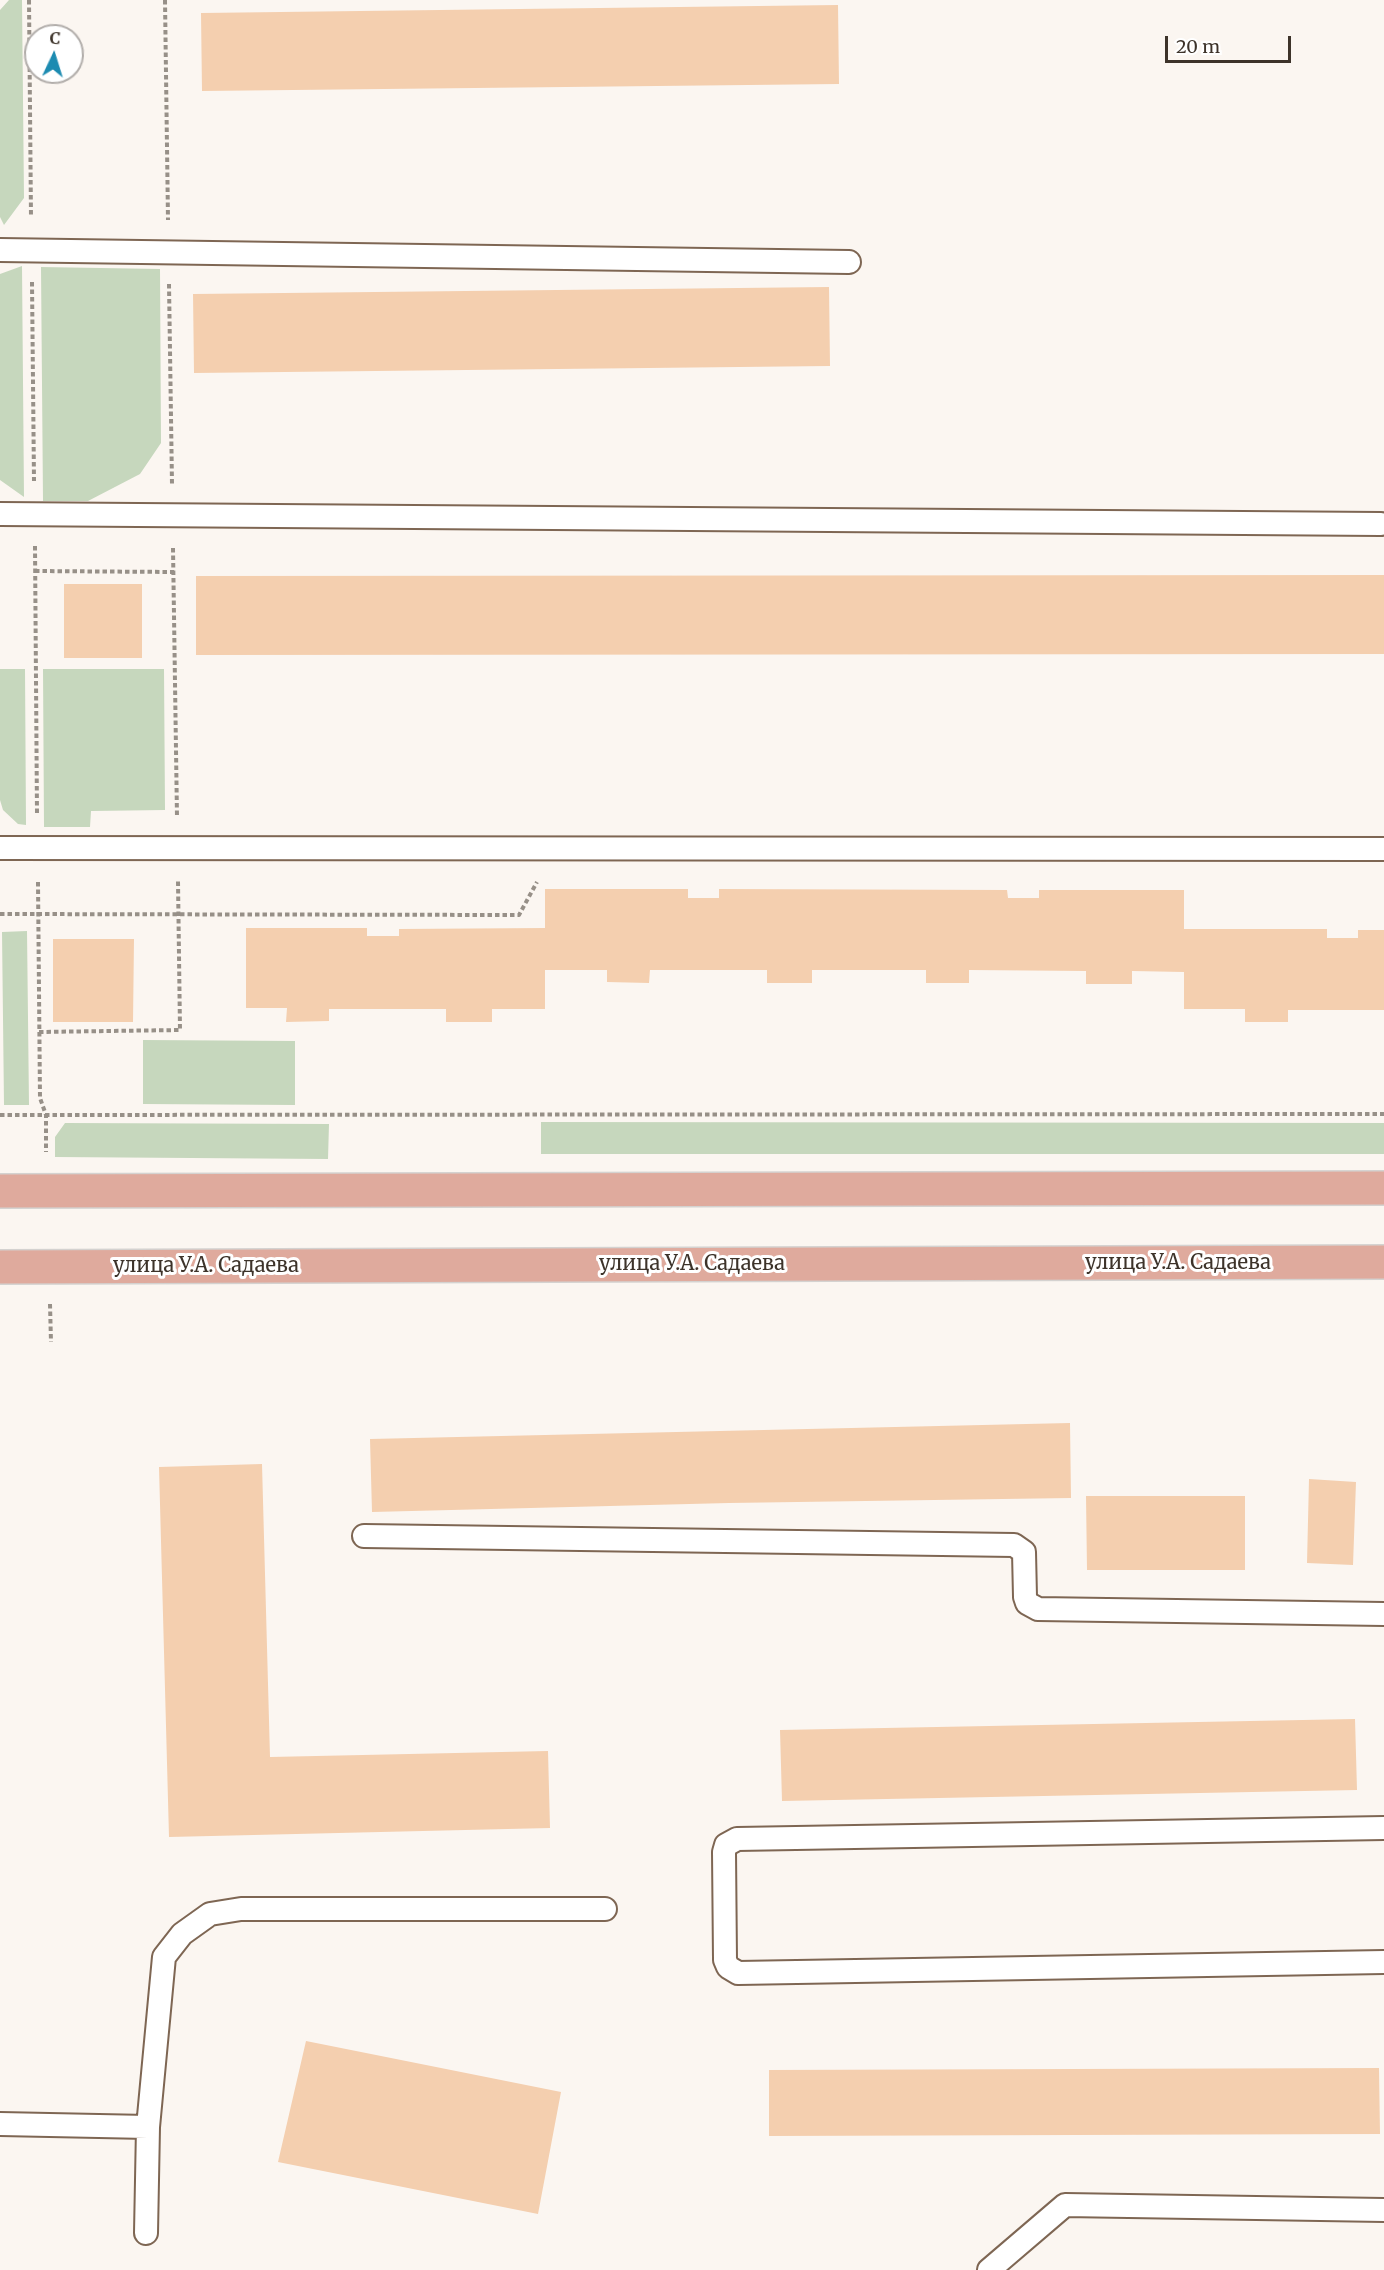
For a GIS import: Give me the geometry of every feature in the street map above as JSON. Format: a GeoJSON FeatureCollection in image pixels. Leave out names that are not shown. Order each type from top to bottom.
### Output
{"type":"FeatureCollection","features":[{"type":"Feature","properties":{"kind":"main road"},"geometry":{"type":"LineString","coordinates":[[0,1191],[1384,1188]]}},
{"type":"Feature","properties":{"kind":"main road","name":"улица У.А. Садаева"},"geometry":{"type":"LineString","coordinates":[[0,1267],[1384,1262]]}},
{"type":"Feature","properties":{"kind":"lane"},"geometry":{"type":"LineString","coordinates":[[0,250],[849,262]]}},
{"type":"Feature","properties":{"kind":"lane"},"geometry":{"type":"LineString","coordinates":[[0,514],[1381,524]]}},
{"type":"Feature","properties":{"kind":"lane"},"geometry":{"type":"LineString","coordinates":[[0,848],[1384,849]]}},
{"type":"Feature","properties":{"kind":"lane"},"geometry":{"type":"LineString","coordinates":[[364,1536],[1014,1545],[1024,1552],[1027,1603],[1038,1610],[1384,1614]]}},
{"type":"Feature","properties":{"kind":"lane"},"geometry":{"type":"LineString","coordinates":[[1384,1828],[737,1839],[726,1845],[724,1852],[726,1960],[728,1966],[738,1973],[1384,1962]]}},
{"type":"Feature","properties":{"kind":"lane"},"geometry":{"type":"LineString","coordinates":[[146,2233],[148,2127],[164,1957],[182,1934],[210,1914],[241,1909],[605,1909]]}},
{"type":"Feature","properties":{"kind":"lane"},"geometry":{"type":"LineString","coordinates":[[0,2124],[148,2127]]}},
{"type":"Feature","properties":{"kind":"lane"},"geometry":{"type":"LineString","coordinates":[[989,2270],[1065,2205],[1384,2210]]}},
{"type":"Feature","properties":{"kind":"path"},"geometry":{"type":"LineString","coordinates":[[29,0],[39,1032],[40,1098],[46,1115],[47,1191]]}},
{"type":"Feature","properties":{"kind":"path"},"geometry":{"type":"LineString","coordinates":[[39,1032],[180,1030],[165,0]]}},
{"type":"Feature","properties":{"kind":"path"},"geometry":{"type":"LineString","coordinates":[[35,571],[174,572]]}},
{"type":"Feature","properties":{"kind":"path"},"geometry":{"type":"LineString","coordinates":[[0,914],[519,915],[538,880]]}},
{"type":"Feature","properties":{"kind":"path"},"geometry":{"type":"LineString","coordinates":[[0,1115],[1384,1114]]}},
{"type":"Feature","properties":{"kind":"path"},"geometry":{"type":"LineString","coordinates":[[49,1267],[51,1342]]}},
{"type":"Feature","properties":{"kind":"green space"},"geometry":{"type":"Polygon","coordinates":[[[9,0],[22,0],[24,198],[4,225],[0,217],[0,10],[9,0]]]}},
{"type":"Feature","properties":{"kind":"green space"},"geometry":{"type":"Polygon","coordinates":[[[22,266],[24,497],[0,480],[0,274],[22,266]]]}},
{"type":"Feature","properties":{"kind":"green space"},"geometry":{"type":"Polygon","coordinates":[[[41,267],[160,269],[161,443],[140,474],[88,501],[43,501],[41,267]]]}},
{"type":"Feature","properties":{"kind":"green space"},"geometry":{"type":"Polygon","coordinates":[[[0,669],[25,669],[26,825],[18,824],[3,810],[0,800],[0,669]]]}},
{"type":"Feature","properties":{"kind":"green space"},"geometry":{"type":"Polygon","coordinates":[[[43,669],[164,669],[165,810],[91,811],[90,827],[44,827],[43,669]]]}},
{"type":"Feature","properties":{"kind":"green space"},"geometry":{"type":"Polygon","coordinates":[[[27,931],[29,1105],[4,1105],[2,932],[27,931]]]}},
{"type":"Feature","properties":{"kind":"green space"},"geometry":{"type":"Polygon","coordinates":[[[143,1040],[295,1041],[295,1105],[143,1104],[143,1040]]]}},
{"type":"Feature","properties":{"kind":"green space"},"geometry":{"type":"Polygon","coordinates":[[[541,1122],[1384,1123],[1384,1154],[541,1154],[541,1122]]]}},
{"type":"Feature","properties":{"kind":"green space"},"geometry":{"type":"Polygon","coordinates":[[[65,1123],[329,1124],[328,1159],[55,1157],[55,1137],[65,1123]]]}},
{"type":"Feature","properties":{"kind":"building"},"geometry":{"type":"Polygon","coordinates":[[[838,5],[839,84],[202,91],[201,13],[838,5]]]}},
{"type":"Feature","properties":{"kind":"building"},"geometry":{"type":"Polygon","coordinates":[[[829,287],[830,366],[194,373],[193,294],[829,287]]]}},
{"type":"Feature","properties":{"kind":"building"},"geometry":{"type":"Polygon","coordinates":[[[1384,575],[1384,654],[196,655],[196,576],[1384,575]]]}},
{"type":"Feature","properties":{"kind":"building"},"geometry":{"type":"Polygon","coordinates":[[[64,584],[142,584],[142,658],[64,658],[64,584]]]}},
{"type":"Feature","properties":{"kind":"building"},"geometry":{"type":"Polygon","coordinates":[[[545,889],[688,889],[688,898],[719,898],[719,889],[1007,890],[1008,898],[1039,898],[1039,890],[1184,890],[1184,929],[1327,929],[1327,938],[1358,938],[1358,930],[1384,930],[1384,1010],[1288,1010],[1288,1022],[1245,1022],[1245,1009],[1184,1009],[1184,972],[1132,971],[1132,984],[1086,984],[1086,971],[969,970],[969,983],[926,983],[926,970],[812,970],[812,983],[767,983],[767,970],[650,970],[649,983],[607,982],[607,970],[545,970],[545,1009],[492,1009],[492,1022],[446,1022],[446,1009],[329,1009],[329,1021],[286,1022],[287,1008],[246,1008],[246,928],[367,928],[367,936],[399,936],[399,929],[545,928],[545,889]]]}},
{"type":"Feature","properties":{"kind":"building"},"geometry":{"type":"Polygon","coordinates":[[[53,939],[134,939],[133,1022],[53,1022],[53,939]]]}},
{"type":"Feature","properties":{"kind":"building"},"geometry":{"type":"Polygon","coordinates":[[[1070,1423],[1071,1498],[729,1503],[372,1512],[370,1439],[1070,1423]]]}},
{"type":"Feature","properties":{"kind":"building"},"geometry":{"type":"Polygon","coordinates":[[[262,1464],[270,1757],[548,1751],[550,1828],[169,1837],[159,1467],[262,1464]]]}},
{"type":"Feature","properties":{"kind":"building"},"geometry":{"type":"Polygon","coordinates":[[[1309,1479],[1356,1482],[1353,1565],[1307,1563],[1309,1479]]]}},
{"type":"Feature","properties":{"kind":"building"},"geometry":{"type":"Polygon","coordinates":[[[1086,1496],[1245,1496],[1245,1570],[1087,1570],[1086,1496]]]}},
{"type":"Feature","properties":{"kind":"building"},"geometry":{"type":"Polygon","coordinates":[[[1355,1719],[1357,1790],[782,1801],[780,1730],[1355,1719]]]}},
{"type":"Feature","properties":{"kind":"building"},"geometry":{"type":"Polygon","coordinates":[[[306,2041],[561,2092],[538,2214],[278,2162],[306,2041]]]}},
{"type":"Feature","properties":{"kind":"building"},"geometry":{"type":"Polygon","coordinates":[[[1379,2068],[1380,2134],[769,2136],[769,2070],[1379,2068]]]}}]}
